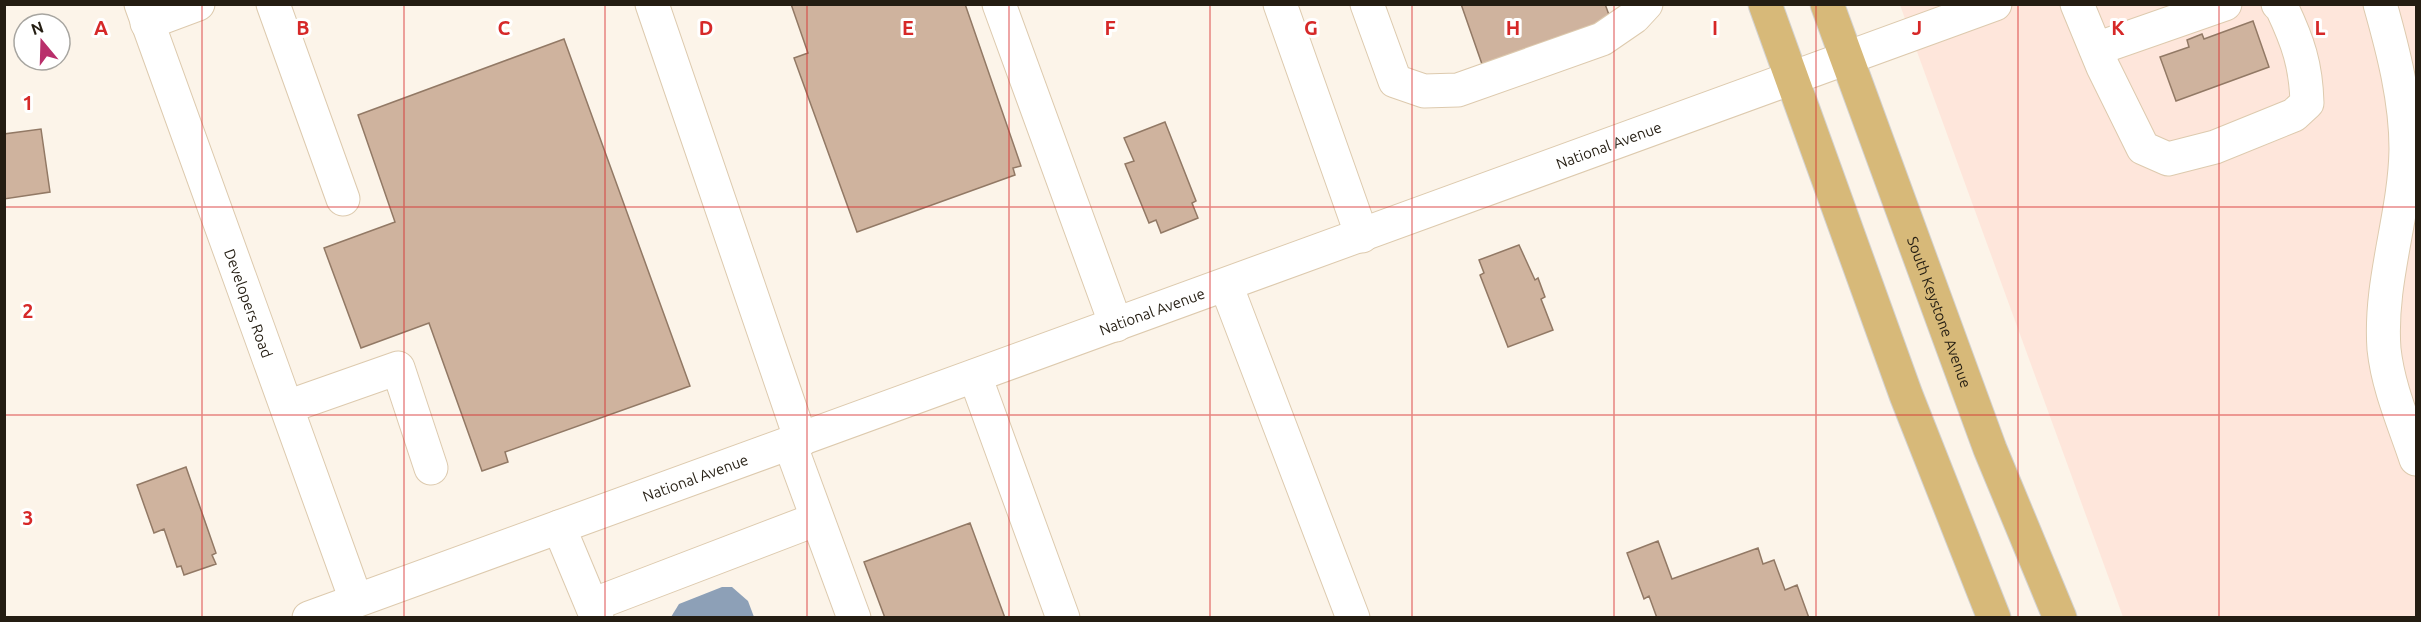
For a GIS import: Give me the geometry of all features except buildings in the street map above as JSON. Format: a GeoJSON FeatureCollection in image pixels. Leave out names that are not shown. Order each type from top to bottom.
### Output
{"type":"FeatureCollection","features":[{"type":"Feature","properties":{"kind":"main road"},"geometry":{"type":"LineString","coordinates":[[1765,4],[1906,395],[1994,618]]}},
{"type":"Feature","properties":{"kind":"main road","name":"South Keystone Avenue"},"geometry":{"type":"LineString","coordinates":[[1827,4],[1990,449],[2060,618]]}},
{"type":"Feature","properties":{"kind":"street"},"geometry":{"type":"LineString","coordinates":[[144,14],[198,4]]}},
{"type":"Feature","properties":{"kind":"street"},"geometry":{"type":"LineString","coordinates":[[273,4],[343,200]]}},
{"type":"Feature","properties":{"kind":"street"},"geometry":{"type":"LineString","coordinates":[[652,4],[795,442],[817,519],[854,618]]}},
{"type":"Feature","properties":{"kind":"street"},"geometry":{"type":"LineString","coordinates":[[999,4],[1116,325]]}},
{"type":"Feature","properties":{"kind":"street"},"geometry":{"type":"LineString","coordinates":[[1280,4],[1362,236]]}},
{"type":"Feature","properties":{"kind":"street"},"geometry":{"type":"LineString","coordinates":[[1367,4],[1395,81],[1424,91],[1458,90],[1602,39],[1634,17],[1646,4]]}},
{"type":"Feature","properties":{"kind":"street","name":"National Avenue"},"geometry":{"type":"LineString","coordinates":[[309,618],[1847,60],[1995,4]]}},
{"type":"Feature","properties":{"kind":"street"},"geometry":{"type":"LineString","coordinates":[[2077,4],[2143,148],[2168,159],[2215,147],[2294,115],[2307,103],[2306,76],[2300,46],[2278,4]]}},
{"type":"Feature","properties":{"kind":"street"},"geometry":{"type":"LineString","coordinates":[[2096,49],[2225,4]]}},
{"type":"Feature","properties":{"kind":"street"},"geometry":{"type":"LineString","coordinates":[[2380,4],[2408,88],[2406,148],[2409,197],[2383,306],[2385,350],[2393,393],[2416,459]]}},
{"type":"Feature","properties":{"kind":"street","name":"Developers Road"},"geometry":{"type":"LineString","coordinates":[[144,14],[356,600]]}},
{"type":"Feature","properties":{"kind":"street"},"geometry":{"type":"LineString","coordinates":[[1226,285],[1353,618]]}},
{"type":"Feature","properties":{"kind":"street"},"geometry":{"type":"LineString","coordinates":[[286,407],[398,368],[431,468]]}},
{"type":"Feature","properties":{"kind":"street"},"geometry":{"type":"LineString","coordinates":[[975,376],[1063,618]]}},
{"type":"Feature","properties":{"kind":"street"},"geometry":{"type":"LineString","coordinates":[[559,527],[595,611],[817,519]]}},
{"type":"Feature","properties":{"kind":"shaded area"},"geometry":{"type":"Polygon","coordinates":[[[1900,5],[2416,5],[2416,617],[2123,617],[1900,5]]]}},
{"type":"Feature","properties":{"kind":"water"},"geometry":{"type":"Polygon","coordinates":[[[722,587],[732,587],[748,601],[754,617],[671,617],[679,604],[722,587]]]}}]}
